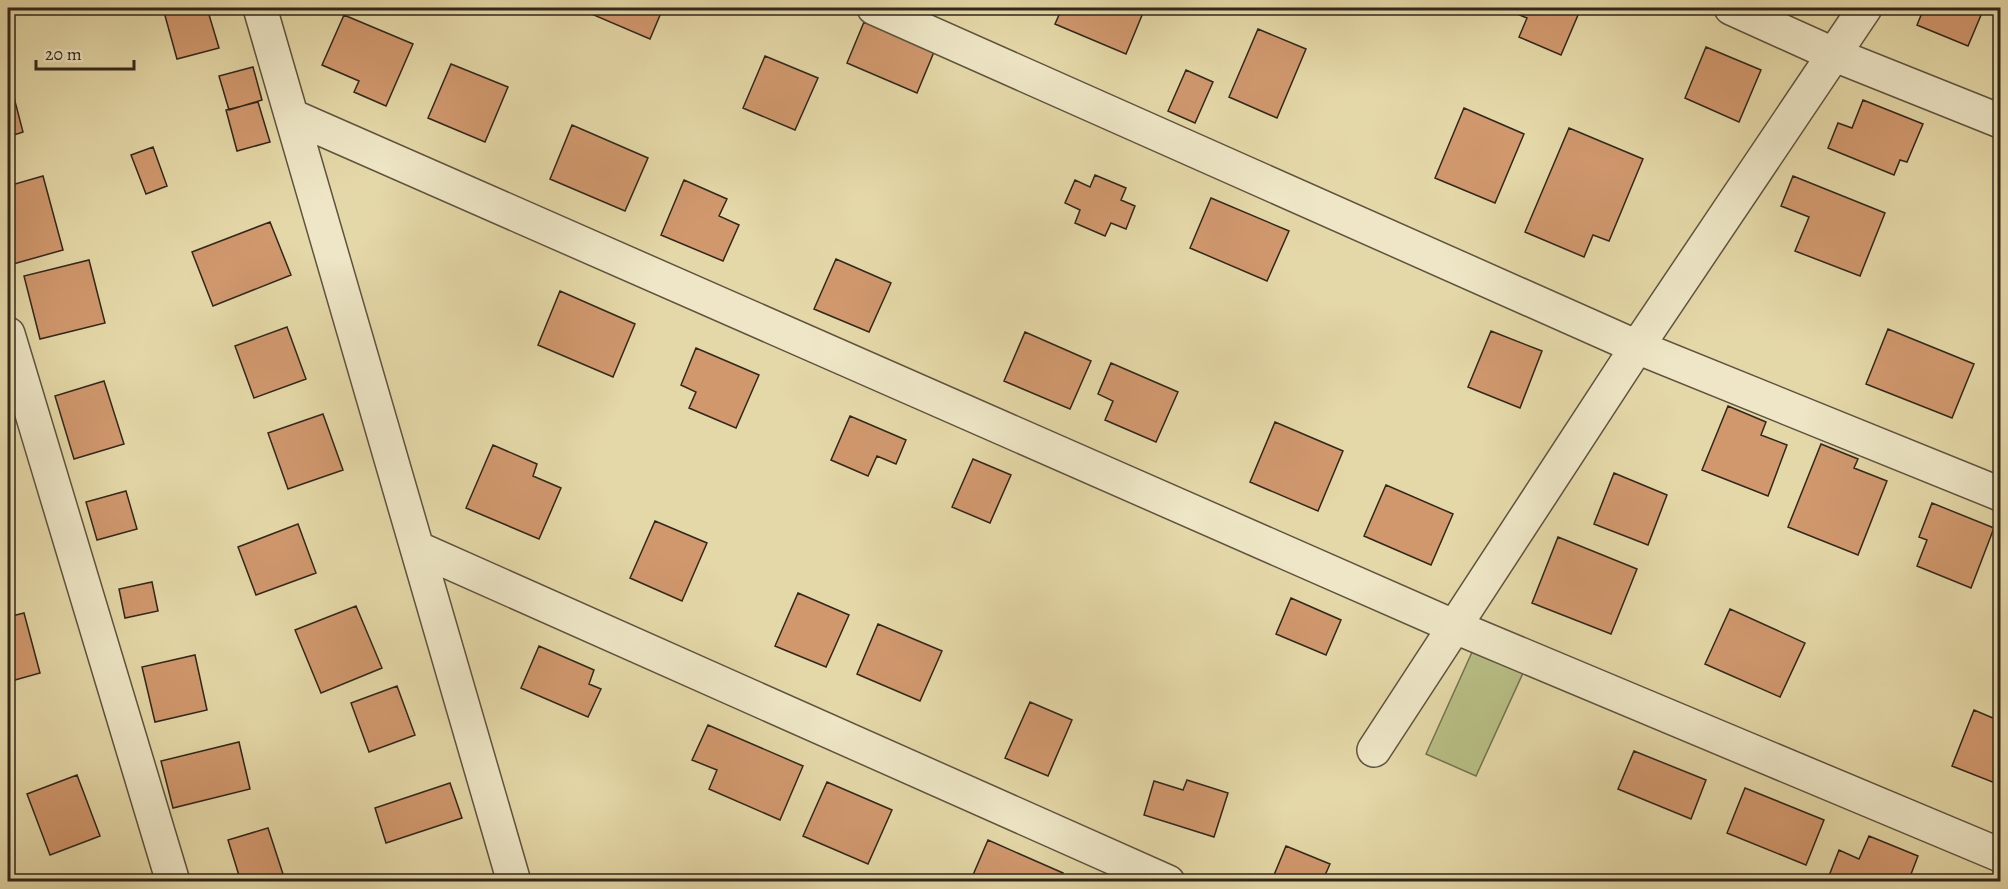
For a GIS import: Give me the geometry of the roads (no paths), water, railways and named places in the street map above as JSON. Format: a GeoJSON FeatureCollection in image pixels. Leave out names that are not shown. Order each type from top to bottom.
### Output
{"type":"FeatureCollection","features":[{"type":"Feature","properties":{"kind":"street"},"geometry":{"type":"LineString","coordinates":[[260,8],[514,882]]}},
{"type":"Feature","properties":{"kind":"street"},"geometry":{"type":"LineString","coordinates":[[874,8],[1637,347],[2001,494]]}},
{"type":"Feature","properties":{"kind":"street"},"geometry":{"type":"LineString","coordinates":[[1731,8],[1835,55],[2001,121]]}},
{"type":"Feature","properties":{"kind":"street"},"geometry":{"type":"LineString","coordinates":[[1374,750],[1637,347],[1865,8]]}},
{"type":"Feature","properties":{"kind":"street"},"geometry":{"type":"LineString","coordinates":[[292,116],[1453,626],[2001,855]]}},
{"type":"Feature","properties":{"kind":"street"},"geometry":{"type":"LineString","coordinates":[[8,334],[174,882]]}},
{"type":"Feature","properties":{"kind":"street"},"geometry":{"type":"LineString","coordinates":[[417,548],[1168,882]]}}]}
